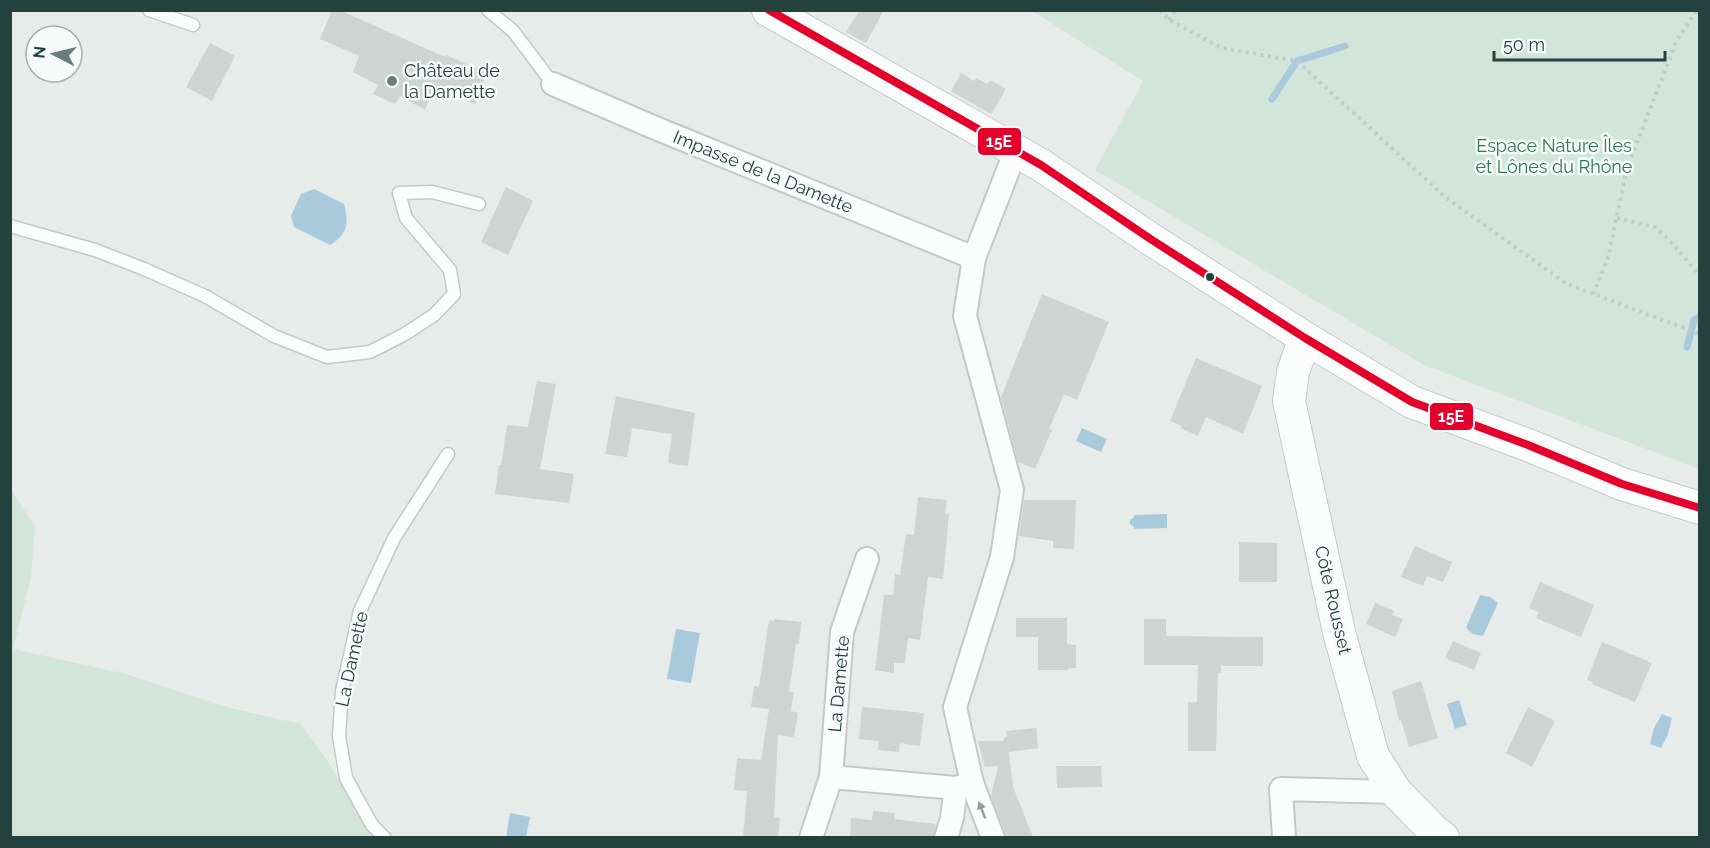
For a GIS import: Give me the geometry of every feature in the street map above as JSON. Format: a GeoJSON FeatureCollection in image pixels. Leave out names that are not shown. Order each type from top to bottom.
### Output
{"type":"FeatureCollection","features":[{"type":"Feature","properties":{"kind":"main road"},"geometry":{"type":"LineString","coordinates":[[768,10],[1049,170],[1305,338],[1412,402],[1622,484],[1700,508]]}},
{"type":"Feature","properties":{"kind":"main road","name":"Côte Rousset"},"geometry":{"type":"LineString","coordinates":[[1305,338],[1293,372],[1289,400],[1339,632],[1373,756],[1396,792],[1434,831],[1443,837]]}},
{"type":"Feature","properties":{"kind":"street","name":"Impasse de la Damette"},"geometry":{"type":"LineString","coordinates":[[553,84],[974,258]]}},
{"type":"Feature","properties":{"kind":"street"},"geometry":{"type":"LineString","coordinates":[[993,837],[964,785],[955,707],[1002,557],[1012,490],[965,316],[974,258],[1016,150]]}},
{"type":"Feature","properties":{"kind":"street","name":"La Damette"},"geometry":{"type":"LineString","coordinates":[[811,837],[831,777],[842,633],[867,559]]}},
{"type":"Feature","properties":{"kind":"street"},"geometry":{"type":"LineString","coordinates":[[831,777],[964,785]]}},
{"type":"Feature","properties":{"kind":"street"},"geometry":{"type":"LineString","coordinates":[[946,837],[964,785]]}},
{"type":"Feature","properties":{"kind":"street"},"geometry":{"type":"LineString","coordinates":[[1284,837],[1281,789],[1396,792]]}},
{"type":"Feature","properties":{"kind":"lane"},"geometry":{"type":"LineString","coordinates":[[149,10],[192,25]]}},
{"type":"Feature","properties":{"kind":"lane"},"geometry":{"type":"LineString","coordinates":[[488,10],[513,31],[553,84]]}},
{"type":"Feature","properties":{"kind":"lane"},"geometry":{"type":"LineString","coordinates":[[10,226],[95,250],[144,269],[205,296],[274,336],[327,357],[370,352],[405,334],[434,315],[454,294],[450,270],[406,218],[399,193],[432,192],[479,204]]}},
{"type":"Feature","properties":{"kind":"lane","name":"La Damette"},"geometry":{"type":"LineString","coordinates":[[385,837],[372,825],[346,778],[339,736],[342,691],[360,611],[394,538],[448,454]]}},
{"type":"Feature","properties":{"kind":"path"},"geometry":{"type":"LineString","coordinates":[[1160,10],[1169,20],[1222,48],[1297,61],[1445,197],[1567,284],[1700,334]]}},
{"type":"Feature","properties":{"kind":"path"},"geometry":{"type":"LineString","coordinates":[[1169,20],[1175,10]]}},
{"type":"Feature","properties":{"kind":"path"},"geometry":{"type":"LineString","coordinates":[[1593,294],[1608,258],[1627,168],[1677,40],[1698,10]]}},
{"type":"Feature","properties":{"kind":"path"},"geometry":{"type":"LineString","coordinates":[[1617,218],[1655,227],[1700,276]]}},
{"type":"Feature","properties":{"kind":"green space","name":"Espace Nature Îles et Lônes du Rhône"},"geometry":{"type":"Polygon","coordinates":[[[1032,11],[1699,11],[1699,469],[1424,365],[1095,170],[1143,81],[1032,11]]]}},
{"type":"Feature","properties":{"kind":"green space"},"geometry":{"type":"Polygon","coordinates":[[[10,488],[35,526],[31,577],[13,649],[126,674],[230,708],[301,724],[326,759],[371,833],[387,837],[11,837],[10,488]]]}},
{"type":"Feature","properties":{"kind":"water"},"geometry":{"type":"Polygon","coordinates":[[[314,189],[344,204],[346,228],[330,245],[294,227],[291,216],[301,194],[314,189]]]}},
{"type":"Feature","properties":{"kind":"water"},"geometry":{"type":"Polygon","coordinates":[[[1082,428],[1107,439],[1101,452],[1076,441],[1082,428]]]}},
{"type":"Feature","properties":{"kind":"water"},"geometry":{"type":"Polygon","coordinates":[[[1167,514],[1167,528],[1134,529],[1130,524],[1134,515],[1167,514]]]}},
{"type":"Feature","properties":{"kind":"water"},"geometry":{"type":"Polygon","coordinates":[[[1480,595],[1490,597],[1498,603],[1483,636],[1473,634],[1466,628],[1480,595]]]}},
{"type":"Feature","properties":{"kind":"water"},"geometry":{"type":"Polygon","coordinates":[[[676,629],[700,633],[691,683],[667,679],[676,629]]]}},
{"type":"Feature","properties":{"kind":"water"},"geometry":{"type":"Polygon","coordinates":[[[1459,700],[1467,725],[1455,729],[1447,704],[1459,700]]]}},
{"type":"Feature","properties":{"kind":"water"},"geometry":{"type":"Polygon","coordinates":[[[1662,714],[1672,718],[1661,748],[1650,744],[1654,728],[1662,714]]]}},
{"type":"Feature","properties":{"kind":"water"},"geometry":{"type":"Polygon","coordinates":[[[510,813],[530,817],[526,837],[506,837],[510,813]]]}},
{"type":"Feature","properties":{"kind":"building"},"geometry":{"type":"Polygon","coordinates":[[[332,10],[339,10],[487,73],[475,104],[434,88],[425,110],[400,96],[395,104],[373,94],[378,85],[353,72],[359,56],[320,39],[332,10]]]}},
{"type":"Feature","properties":{"kind":"building"},"geometry":{"type":"Polygon","coordinates":[[[860,10],[884,10],[866,43],[846,32],[860,10]]]}},
{"type":"Feature","properties":{"kind":"building"},"geometry":{"type":"Polygon","coordinates":[[[210,43],[235,56],[212,101],[186,87],[210,43]]]}},
{"type":"Feature","properties":{"kind":"building"},"geometry":{"type":"Polygon","coordinates":[[[961,73],[974,81],[976,78],[988,84],[990,80],[1006,89],[991,114],[951,91],[961,73]]]}},
{"type":"Feature","properties":{"kind":"building"},"geometry":{"type":"Polygon","coordinates":[[[506,187],[533,201],[508,255],[481,242],[506,187]]]}},
{"type":"Feature","properties":{"kind":"building"},"geometry":{"type":"Polygon","coordinates":[[[1042,294],[1109,322],[1077,400],[1064,394],[1035,469],[1018,462],[1001,397],[1042,294]]]}},
{"type":"Feature","properties":{"kind":"building"},"geometry":{"type":"Polygon","coordinates":[[[1196,358],[1262,386],[1243,434],[1206,417],[1198,436],[1170,421],[1196,358]]]}},
{"type":"Feature","properties":{"kind":"building"},"geometry":{"type":"Polygon","coordinates":[[[537,381],[556,384],[540,469],[574,474],[569,503],[495,494],[507,425],[528,427],[537,381]]]}},
{"type":"Feature","properties":{"kind":"building"},"geometry":{"type":"Polygon","coordinates":[[[616,396],[695,413],[688,466],[668,463],[672,434],[632,428],[627,457],[605,454],[616,396]]]}},
{"type":"Feature","properties":{"kind":"building"},"geometry":{"type":"Polygon","coordinates":[[[918,497],[947,500],[945,514],[949,514],[943,579],[928,577],[920,640],[908,638],[905,663],[894,663],[894,673],[875,670],[884,595],[893,595],[895,574],[900,575],[906,534],[914,535],[918,497]]]}},
{"type":"Feature","properties":{"kind":"building"},"geometry":{"type":"Polygon","coordinates":[[[1024,500],[1076,500],[1074,549],[1053,548],[1053,541],[1019,536],[1024,500]]]}},
{"type":"Feature","properties":{"kind":"building"},"geometry":{"type":"Polygon","coordinates":[[[1239,542],[1277,543],[1277,582],[1239,582],[1239,542]]]}},
{"type":"Feature","properties":{"kind":"building"},"geometry":{"type":"Polygon","coordinates":[[[1415,546],[1452,562],[1443,582],[1427,576],[1423,586],[1401,577],[1415,546]]]}},
{"type":"Feature","properties":{"kind":"building"},"geometry":{"type":"Polygon","coordinates":[[[1540,582],[1594,605],[1581,637],[1536,618],[1539,612],[1529,608],[1540,582]]]}},
{"type":"Feature","properties":{"kind":"building"},"geometry":{"type":"Polygon","coordinates":[[[1375,603],[1394,611],[1392,615],[1403,619],[1395,637],[1366,624],[1375,603]]]}},
{"type":"Feature","properties":{"kind":"building"},"geometry":{"type":"Polygon","coordinates":[[[1016,618],[1067,618],[1067,644],[1076,645],[1076,668],[1038,670],[1038,637],[1016,637],[1016,618]]]}},
{"type":"Feature","properties":{"kind":"building"},"geometry":{"type":"Polygon","coordinates":[[[774,619],[801,622],[789,692],[794,692],[791,711],[798,713],[794,737],[778,735],[774,817],[780,818],[778,837],[743,837],[747,791],[734,790],[737,758],[761,760],[769,709],[751,707],[754,686],[759,687],[769,620],[774,621],[774,619]]]}},
{"type":"Feature","properties":{"kind":"building"},"geometry":{"type":"Polygon","coordinates":[[[1144,619],[1166,619],[1166,636],[1263,637],[1263,666],[1221,666],[1221,673],[1218,673],[1216,751],[1188,751],[1188,702],[1197,702],[1198,665],[1144,665],[1144,619]]]}},
{"type":"Feature","properties":{"kind":"building"},"geometry":{"type":"Polygon","coordinates":[[[1453,641],[1481,653],[1474,670],[1445,658],[1453,641]]]}},
{"type":"Feature","properties":{"kind":"building"},"geometry":{"type":"Polygon","coordinates":[[[1602,642],[1652,663],[1635,702],[1587,680],[1602,642]]]}},
{"type":"Feature","properties":{"kind":"building"},"geometry":{"type":"Polygon","coordinates":[[[1421,681],[1438,738],[1409,747],[1401,720],[1399,721],[1392,691],[1421,681]]]}},
{"type":"Feature","properties":{"kind":"building"},"geometry":{"type":"Polygon","coordinates":[[[862,707],[924,713],[920,746],[900,743],[899,752],[878,750],[879,741],[859,739],[862,707]]]}},
{"type":"Feature","properties":{"kind":"building"},"geometry":{"type":"Polygon","coordinates":[[[1528,707],[1555,721],[1532,767],[1506,753],[1528,707]]]}},
{"type":"Feature","properties":{"kind":"building"},"geometry":{"type":"Polygon","coordinates":[[[1036,728],[1038,748],[1009,752],[1006,731],[1036,728]]]}},
{"type":"Feature","properties":{"kind":"building"},"geometry":{"type":"Polygon","coordinates":[[[1004,737],[1007,737],[1013,787],[1033,837],[1007,837],[991,796],[998,766],[985,767],[978,741],[1004,741],[1004,737]]]}},
{"type":"Feature","properties":{"kind":"building"},"geometry":{"type":"Polygon","coordinates":[[[1056,766],[1101,766],[1102,787],[1057,788],[1056,766]]]}},
{"type":"Feature","properties":{"kind":"building"},"geometry":{"type":"Polygon","coordinates":[[[873,811],[895,813],[894,819],[936,824],[933,837],[850,837],[851,818],[872,820],[873,811]]]}},
{"type":"Feature","properties":{"kind":"waterway"},"geometry":{"type":"LineString","coordinates":[[1272,99],[1297,61],[1345,46]]}},
{"type":"Feature","properties":{"kind":"waterway"},"geometry":{"type":"LineString","coordinates":[[1687,347],[1694,320],[1700,317]]}},
{"type":"Feature","properties":{"kind":"transit line","name":"15E"},"geometry":{"type":"LineString","coordinates":[[769,10],[1041,165],[1152,240],[1305,338],[1412,402],[1528,445],[1622,484],[1700,508]]}},
{"type":"Feature","properties":{"kind":"place","name":"Château de la Damette"},"geometry":{"type":"Point","coordinates":[392,81]}}]}
